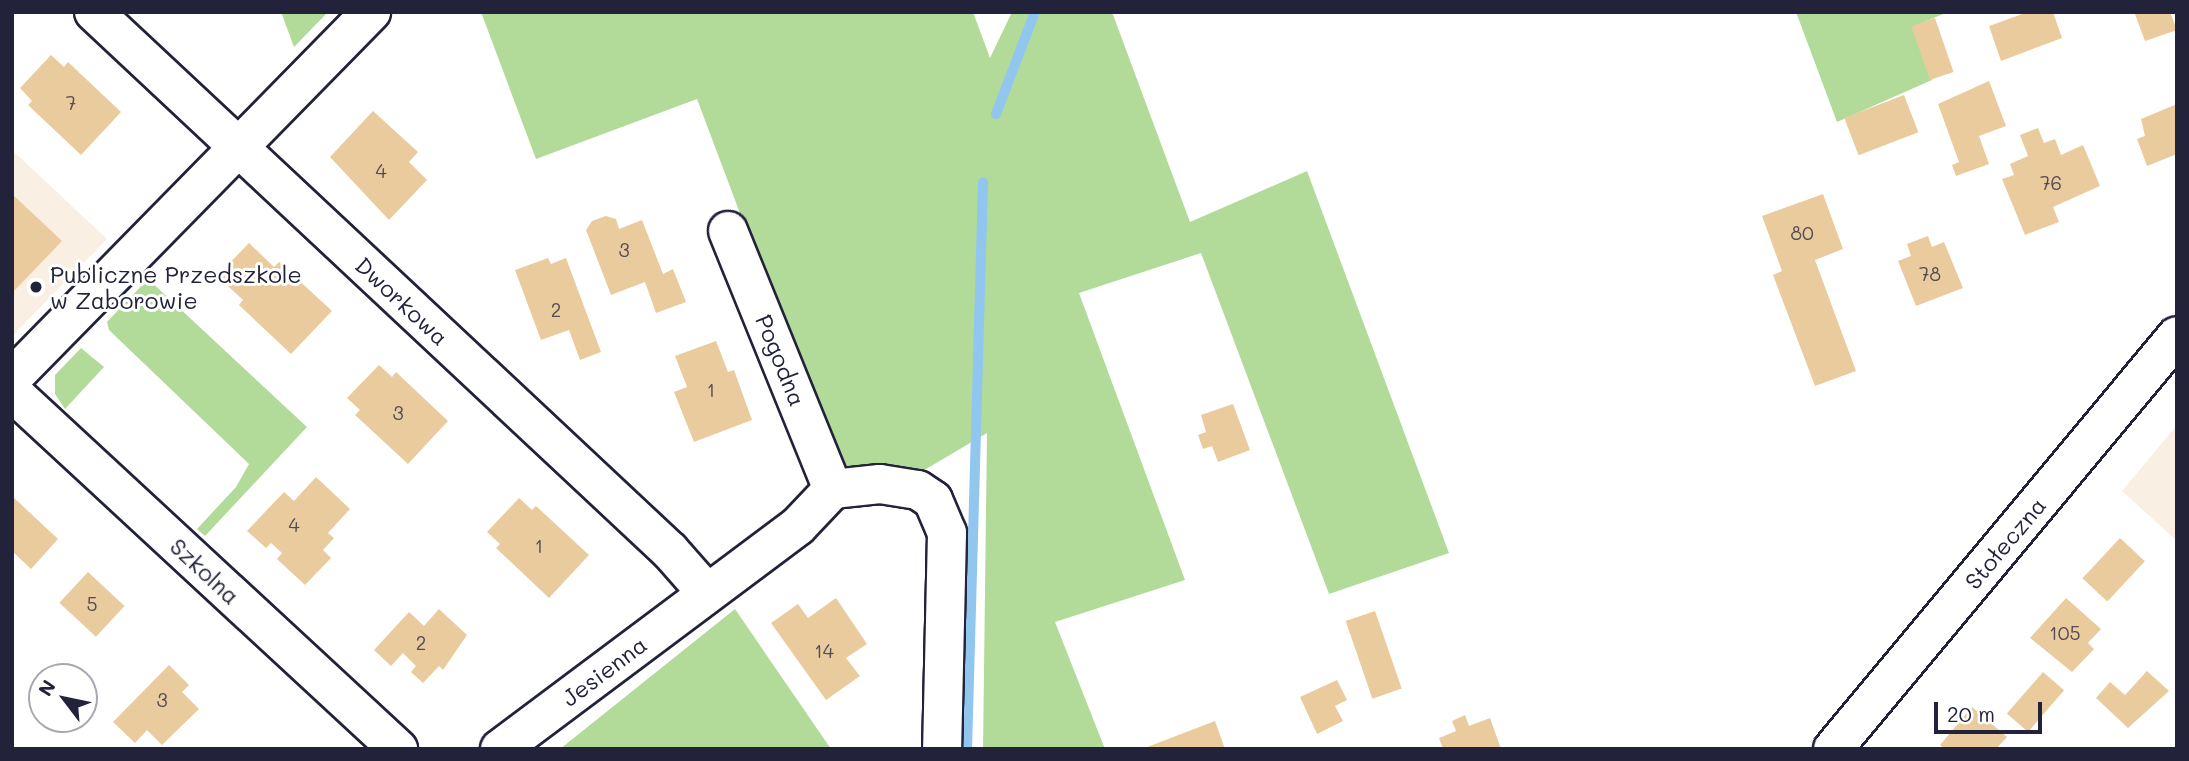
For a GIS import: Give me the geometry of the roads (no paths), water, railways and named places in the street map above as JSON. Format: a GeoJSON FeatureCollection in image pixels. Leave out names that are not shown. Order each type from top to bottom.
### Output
{"type":"FeatureCollection","features":[{"type":"Feature","properties":{"kind":"street","name":"Dworkowa"},"geometry":{"type":"LineString","coordinates":[[94,12],[670,551],[707,593]]}},
{"type":"Feature","properties":{"kind":"street"},"geometry":{"type":"LineString","coordinates":[[12,378],[371,12]]}},
{"type":"Feature","properties":{"kind":"street","name":"Pogodna"},"geometry":{"type":"LineString","coordinates":[[728,231],[833,489]]}},
{"type":"Feature","properties":{"kind":"street","name":"Stołeczna"},"geometry":{"type":"LineString","coordinates":[[1833,749],[2177,336]]}},
{"type":"Feature","properties":{"kind":"street","name":"Szkolna"},"geometry":{"type":"LineString","coordinates":[[12,393],[398,749]]}},
{"type":"Feature","properties":{"kind":"street"},"geometry":{"type":"LineString","coordinates":[[833,489],[880,484],[918,490],[938,504],[947,533],[942,749]]}},
{"type":"Feature","properties":{"kind":"street","name":"Jesienna"},"geometry":{"type":"LineString","coordinates":[[500,749],[798,526],[833,489]]}},
{"type":"Feature","properties":{"kind":"waterway"},"geometry":{"type":"LineString","coordinates":[[996,114],[1035,12]]}},
{"type":"Feature","properties":{"kind":"waterway"},"geometry":{"type":"LineString","coordinates":[[967,749],[983,182]]}},
{"type":"Feature","properties":{"kind":"place","name":"Publiczne Przedszkole w Zaborowie"},"geometry":{"type":"Point","coordinates":[36,287]}}]}
